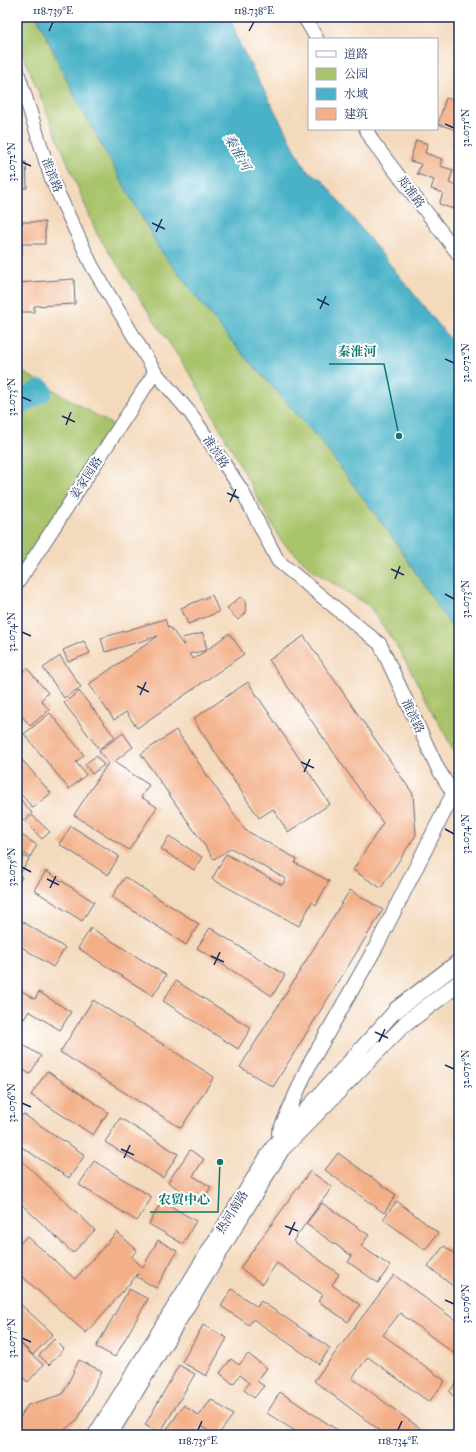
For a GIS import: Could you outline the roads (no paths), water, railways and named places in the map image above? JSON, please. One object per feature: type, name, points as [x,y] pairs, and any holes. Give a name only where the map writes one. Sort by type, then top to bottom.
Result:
[{"type":"main road","points":[[274,1145],[307,1069],[378,945],[456,799]]},
{"type":"main road","points":[[396,1010],[459,962]]},
{"type":"main road","points":[[406,1023],[459,983]]},
{"type":"main road","name":"热河南路","points":[[95,1435],[274,1145],[396,1010]]},
{"type":"main road","name":"热河南路","points":[[110,1435],[282,1150],[406,1023]]},
{"type":"street","points":[[304,17],[315,38]]},
{"type":"street","name":"淮滨路","points":[[17,70],[54,185],[92,266],[155,372],[191,414],[242,489],[278,560],[380,644],[438,769],[456,799]]},
{"type":"street","name":"郑淮路","points":[[367,130],[373,142],[459,255]]},
{"type":"street","name":"姜家园路","points":[[17,584],[155,372]]},
{"type":"water","points":[[37,17],[230,17],[239,43],[306,170],[322,180],[459,350],[459,639],[393,538],[319,439],[226,335],[160,250],[77,101]]},
{"type":"waterway","points":[[17,405],[41,391]]},
{"type":"place","name":"秦淮河","points":[[399,436]]},
{"type":"place","name":"农贸中心","points":[[220,1162]]}]
